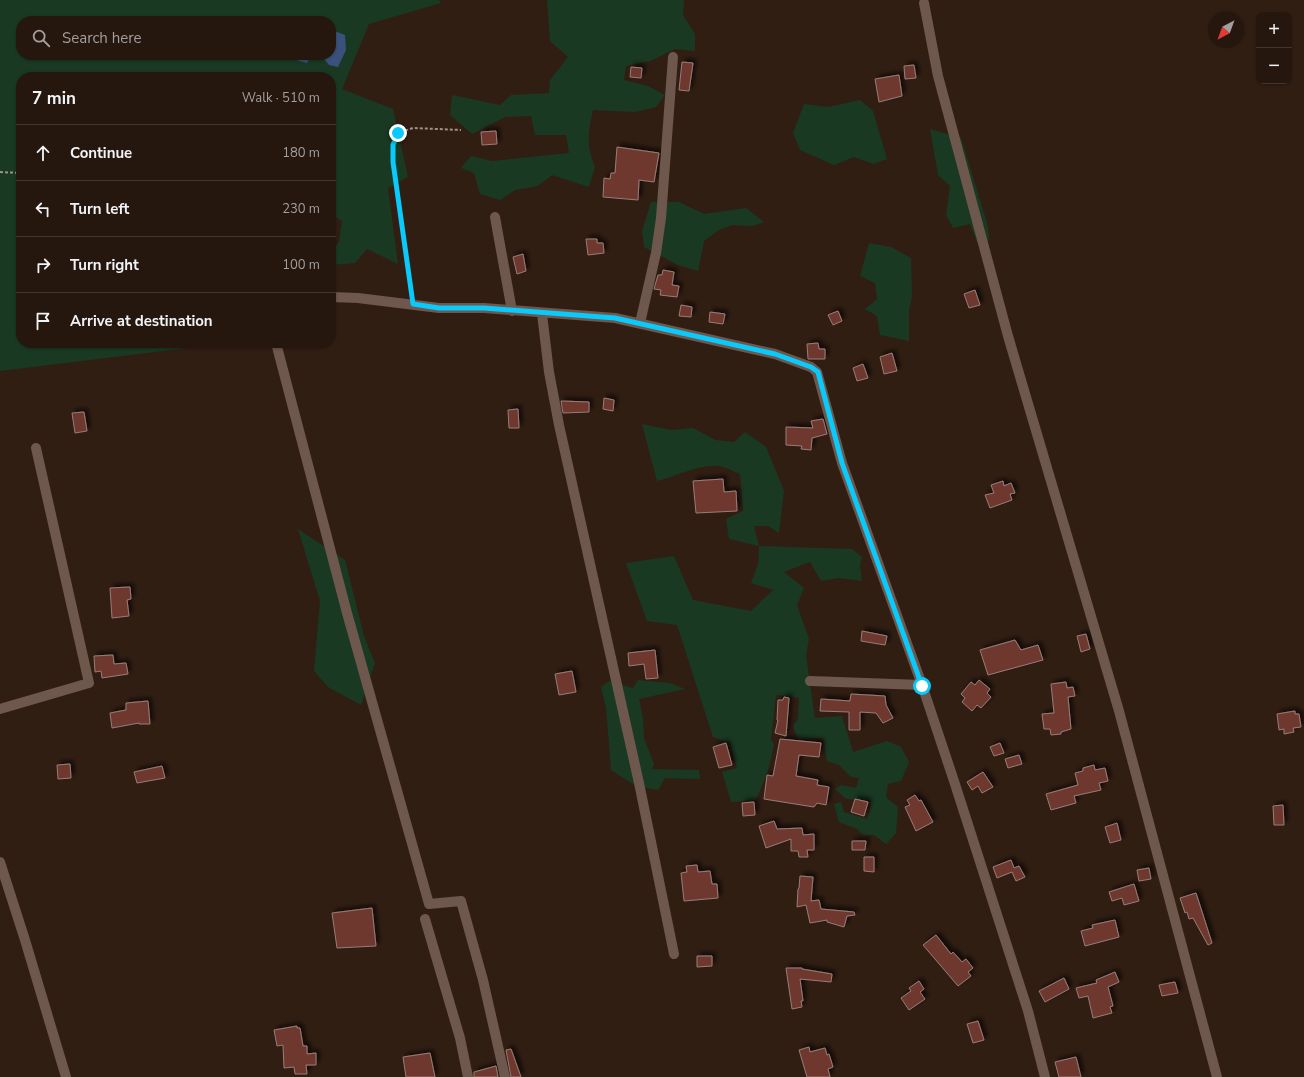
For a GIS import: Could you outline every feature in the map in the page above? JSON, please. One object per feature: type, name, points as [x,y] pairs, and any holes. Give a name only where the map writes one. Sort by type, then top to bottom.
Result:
[{"type":"street","points":[[924,3],[938,76],[1008,336],[1119,711],[1217,1077]]},
{"type":"street","points":[[640,323],[656,253],[661,218],[673,57]]},
{"type":"street","points":[[494,217],[512,311]]},
{"type":"street","points":[[336,297],[358,298],[439,308],[615,318],[775,354],[811,367],[818,372],[842,463],[922,686],[1028,1012],[1045,1077]]},
{"type":"street","points":[[542,314],[549,372],[559,425],[639,783],[674,954]]},
{"type":"street","points":[[277,348],[347,613],[429,904],[461,901],[483,980],[505,1077]]},
{"type":"street","points":[[0,709],[89,683],[36,448]]},
{"type":"street","points":[[810,681],[922,686]]},
{"type":"street","points":[[0,862],[66,1077]]},
{"type":"street","points":[[425,919],[460,1038],[468,1077]]},
{"type":"path","points":[[413,304],[393,162],[393,145],[398,133],[413,128],[461,130]]},
{"type":"path","points":[[0,172],[16,173]]},
{"type":"green space","points":[[0,0],[439,0],[441,3],[369,24],[342,89],[393,109],[408,177],[388,188],[398,264],[367,249],[355,263],[336,265],[336,246],[339,242],[342,221],[336,217],[336,72],[16,72],[16,348],[187,348],[0,371]]},
{"type":"green space","points":[[547,0],[684,0],[683,15],[695,34],[695,51],[675,49],[650,61],[626,66],[624,80],[648,86],[665,95],[656,107],[635,112],[593,110],[589,145],[595,167],[589,187],[552,175],[538,186],[515,190],[500,200],[480,194],[474,173],[461,168],[471,156],[492,161],[569,153],[566,135],[535,135],[531,116],[505,117],[472,134],[450,115],[452,95],[500,105],[511,95],[549,93],[550,80],[568,57],[550,41]]},
{"type":"green space","points":[[860,100],[873,111],[887,159],[873,164],[854,157],[834,165],[800,150],[793,133],[804,104],[828,107]]},
{"type":"green space","points":[[930,129],[961,138],[988,226],[989,241],[977,242],[970,224],[953,228],[946,215],[950,186],[938,175]]},
{"type":"green space","points":[[651,202],[679,202],[704,214],[746,208],[764,222],[752,226],[733,225],[719,230],[704,241],[698,271],[678,265],[644,247],[642,231]]},
{"type":"green space","points":[[869,243],[891,247],[911,258],[912,297],[909,310],[909,341],[880,335],[877,316],[865,309],[877,299],[875,283],[860,276]]},
{"type":"green space","points":[[642,424],[671,430],[693,428],[715,440],[734,442],[745,432],[766,447],[784,491],[779,533],[768,526],[754,526],[759,546],[729,539],[726,519],[743,511],[740,474],[724,467],[711,466],[657,481]]},
{"type":"green space","points":[[298,529],[345,560],[364,636],[375,663],[361,705],[328,687],[314,671],[320,601]]},
{"type":"green space","points":[[759,546],[852,549],[862,557],[860,565],[862,581],[839,578],[821,581],[810,562],[784,572],[804,588],[797,605],[809,639],[806,655],[815,718],[842,716],[853,752],[887,741],[901,747],[909,762],[901,781],[888,784],[886,797],[898,807],[896,833],[886,844],[874,835],[863,835],[857,829],[839,822],[834,804],[841,802],[844,812],[867,819],[871,807],[871,800],[846,799],[835,789],[841,785],[856,788],[859,778],[851,777],[839,765],[827,761],[823,738],[798,739],[793,726],[798,719],[799,698],[776,695],[771,739],[774,745],[768,771],[756,800],[731,802],[722,772],[737,768],[730,743],[713,737],[677,625],[647,621],[626,563],[674,556],[693,600],[751,611],[773,590],[751,583],[758,564]]},
{"type":"green space","points":[[638,680],[670,683],[685,689],[639,699],[643,719],[644,738],[654,764],[652,769],[699,770],[700,779],[665,778],[658,790],[636,786],[611,770],[606,707],[601,687],[609,681],[633,688]]},
{"type":"water","points":[[336,32],[345,35],[346,50],[338,67],[329,65],[325,60],[336,60]]},
{"type":"water","points":[[296,60],[308,60],[307,63]]},
{"type":"building","points":[[682,62],[693,63],[689,91],[679,90]]},
{"type":"building","points":[[914,65],[916,78],[905,79],[904,66]]},
{"type":"building","points":[[631,67],[642,68],[641,78],[630,77]]},
{"type":"building","points":[[899,75],[902,96],[879,102],[875,79]]},
{"type":"building","points":[[496,131],[497,144],[482,145],[481,132]]},
{"type":"building","points":[[617,147],[659,153],[654,182],[639,180],[638,200],[603,197],[604,178],[610,179],[611,173],[615,173]]},
{"type":"building","points":[[586,239],[597,239],[597,243],[603,243],[604,253],[588,255]]},
{"type":"building","points":[[523,254],[526,271],[517,274],[513,257]]},
{"type":"building","points":[[663,270],[674,272],[672,285],[679,286],[677,297],[660,295],[661,290],[654,289],[658,275],[662,275]]},
{"type":"building","points":[[975,290],[980,305],[969,308],[964,294]]},
{"type":"building","points":[[681,305],[692,307],[691,317],[679,316]]},
{"type":"building","points":[[838,311],[842,321],[833,325],[828,315]]},
{"type":"building","points":[[710,312],[725,314],[723,324],[709,322]]},
{"type":"building","points":[[818,343],[819,349],[825,349],[825,359],[808,359],[807,344]]},
{"type":"building","points":[[892,353],[897,371],[884,374],[880,357]]},
{"type":"building","points":[[863,364],[868,378],[857,381],[853,368]]},
{"type":"building","points":[[604,398],[614,400],[613,411],[603,409]]},
{"type":"building","points":[[561,401],[589,402],[589,412],[563,413]]},
{"type":"building","points":[[518,409],[519,428],[509,428],[508,410]]},
{"type":"building","points":[[84,412],[87,431],[75,433],[72,413]]},
{"type":"building","points":[[823,419],[827,434],[812,438],[811,450],[801,449],[802,446],[786,445],[786,427],[813,428],[811,421]]},
{"type":"building","points":[[723,479],[724,492],[736,491],[737,511],[696,513],[693,481]]},
{"type":"building","points":[[1003,481],[1004,486],[1011,483],[1015,493],[1010,494],[1012,500],[990,508],[985,495],[994,493],[991,485]]},
{"type":"building","points":[[130,587],[131,599],[127,600],[129,616],[112,618],[110,588]]},
{"type":"building","points":[[862,631],[887,636],[885,645],[861,641]]},
{"type":"building","points":[[1086,634],[1090,649],[1081,652],[1077,636]]},
{"type":"building","points":[[1015,640],[1021,650],[1038,645],[1043,660],[988,675],[980,650]]},
{"type":"building","points":[[655,650],[658,678],[646,679],[644,664],[629,666],[628,653]]},
{"type":"building","points":[[113,655],[114,664],[126,663],[128,674],[102,678],[101,671],[95,672],[94,656]]},
{"type":"building","points":[[572,671],[576,692],[559,695],[555,674]]},
{"type":"building","points":[[979,680],[990,689],[987,693],[991,697],[981,708],[977,705],[972,711],[962,702],[965,698],[961,694],[971,682],[975,685]]},
{"type":"building","points":[[1066,682],[1067,688],[1073,687],[1075,696],[1068,697],[1071,729],[1061,732],[1061,734],[1051,735],[1050,729],[1044,729],[1042,714],[1054,713],[1051,684]]},
{"type":"building","points":[[851,694],[885,696],[886,705],[893,718],[883,723],[876,713],[860,712],[860,730],[849,730],[849,712],[820,711],[821,699],[850,701]]},
{"type":"building","points":[[784,697],[789,698],[786,736],[775,733],[778,720],[778,700],[783,700]]},
{"type":"building","points":[[148,701],[150,724],[139,723],[112,728],[110,713],[126,710],[126,703]]},
{"type":"building","points":[[1295,711],[1295,714],[1299,714],[1301,727],[1293,728],[1294,732],[1284,734],[1284,729],[1279,730],[1277,714]]},
{"type":"building","points":[[780,739],[821,743],[819,757],[799,755],[796,776],[818,780],[817,785],[829,787],[826,805],[817,803],[814,807],[764,799],[767,775],[773,776]]},
{"type":"building","points":[[726,743],[732,765],[719,768],[713,747]]},
{"type":"building","points":[[1000,743],[1004,753],[994,756],[990,747]]},
{"type":"building","points":[[1019,755],[1022,764],[1008,768],[1005,759]]},
{"type":"building","points":[[70,764],[71,778],[58,779],[57,765]]},
{"type":"building","points":[[1094,765],[1095,770],[1105,768],[1108,781],[1099,783],[1101,790],[1074,796],[1076,803],[1051,810],[1046,794],[1078,785],[1075,773],[1083,771],[1083,768]]},
{"type":"building","points":[[162,766],[165,778],[137,783],[134,772]]},
{"type":"building","points":[[983,772],[993,787],[982,793],[978,786],[972,790],[967,782]]},
{"type":"building","points":[[915,795],[919,801],[921,800],[933,822],[916,831],[905,807],[910,805],[907,800]]},
{"type":"building","points":[[855,799],[868,802],[864,816],[851,812]]},
{"type":"building","points":[[754,802],[755,815],[743,816],[742,803]]},
{"type":"building","points":[[1283,805],[1284,825],[1274,825],[1273,806]]},
{"type":"building","points":[[774,821],[777,829],[802,828],[803,835],[814,834],[814,850],[807,850],[808,857],[799,857],[798,851],[791,851],[791,839],[766,848],[759,826]]},
{"type":"building","points":[[1117,823],[1121,840],[1110,843],[1105,827]]},
{"type":"building","points":[[852,841],[866,841],[865,850],[852,850]]},
{"type":"building","points":[[864,857],[874,857],[874,872],[864,871]]},
{"type":"building","points":[[1011,860],[1014,868],[1019,866],[1025,877],[1016,881],[1012,872],[997,878],[993,867]]},
{"type":"building","points":[[697,865],[698,872],[710,871],[712,884],[717,884],[718,898],[684,901],[681,873],[687,872],[686,866]]},
{"type":"building","points":[[1149,868],[1151,879],[1139,881],[1137,870]]},
{"type":"building","points":[[800,876],[813,877],[811,901],[819,900],[821,909],[854,912],[855,915],[847,916],[844,927],[827,922],[827,920],[810,923],[806,905],[797,907]]},
{"type":"building","points":[[1134,884],[1139,901],[1124,905],[1122,898],[1112,901],[1109,892]]},
{"type":"building","points":[[1196,893],[1212,943],[1208,945],[1193,918],[1189,919],[1187,912],[1185,913],[1180,898]]},
{"type":"building","points":[[372,908],[376,946],[337,948],[332,913]]},
{"type":"building","points":[[1115,920],[1119,937],[1085,946],[1081,931],[1093,928],[1092,925]]},
{"type":"building","points":[[936,935],[951,954],[953,952],[962,962],[966,959],[973,968],[968,972],[971,976],[958,986],[923,945]]},
{"type":"building","points":[[697,956],[712,956],[712,966],[697,967]]},
{"type":"building","points":[[786,968],[802,968],[832,974],[831,982],[800,979],[803,1001],[801,1001],[802,1007],[792,1009]]},
{"type":"building","points":[[1115,972],[1119,982],[1108,987],[1113,1006],[1110,1007],[1112,1013],[1093,1018],[1088,996],[1079,998],[1076,988],[1097,983],[1096,980]]},
{"type":"building","points":[[1064,978],[1069,989],[1045,1002],[1039,991]]},
{"type":"building","points":[[919,981],[924,989],[920,992],[925,999],[909,1010],[901,998],[911,991],[909,988]]},
{"type":"building","points":[[1175,982],[1178,993],[1162,996],[1159,985]]},
{"type":"building","points":[[978,1021],[984,1040],[973,1043],[967,1024]]},
{"type":"building","points":[[297,1026],[297,1028],[300,1028],[303,1046],[307,1046],[307,1054],[316,1053],[316,1065],[306,1065],[307,1074],[295,1074],[294,1067],[284,1068],[283,1045],[277,1046],[274,1030]]},
{"type":"building","points":[[809,1047],[810,1052],[825,1048],[827,1055],[829,1054],[833,1067],[828,1069],[830,1077],[807,1077],[799,1050]]},
{"type":"building","points":[[511,1049],[521,1077],[511,1077],[506,1050]]},
{"type":"building","points":[[430,1053],[435,1077],[406,1077],[403,1057]]},
{"type":"building","points":[[1076,1057],[1081,1077],[1059,1077],[1055,1062]]},
{"type":"building","points":[[496,1066],[498,1077],[474,1077],[474,1072]]},
{"type":"route","points":[[398,133],[393,145],[393,162],[413,304],[439,308],[484,308],[542,314],[615,318],[687,332],[775,354],[811,367],[818,372],[842,463],[922,686]]}]
